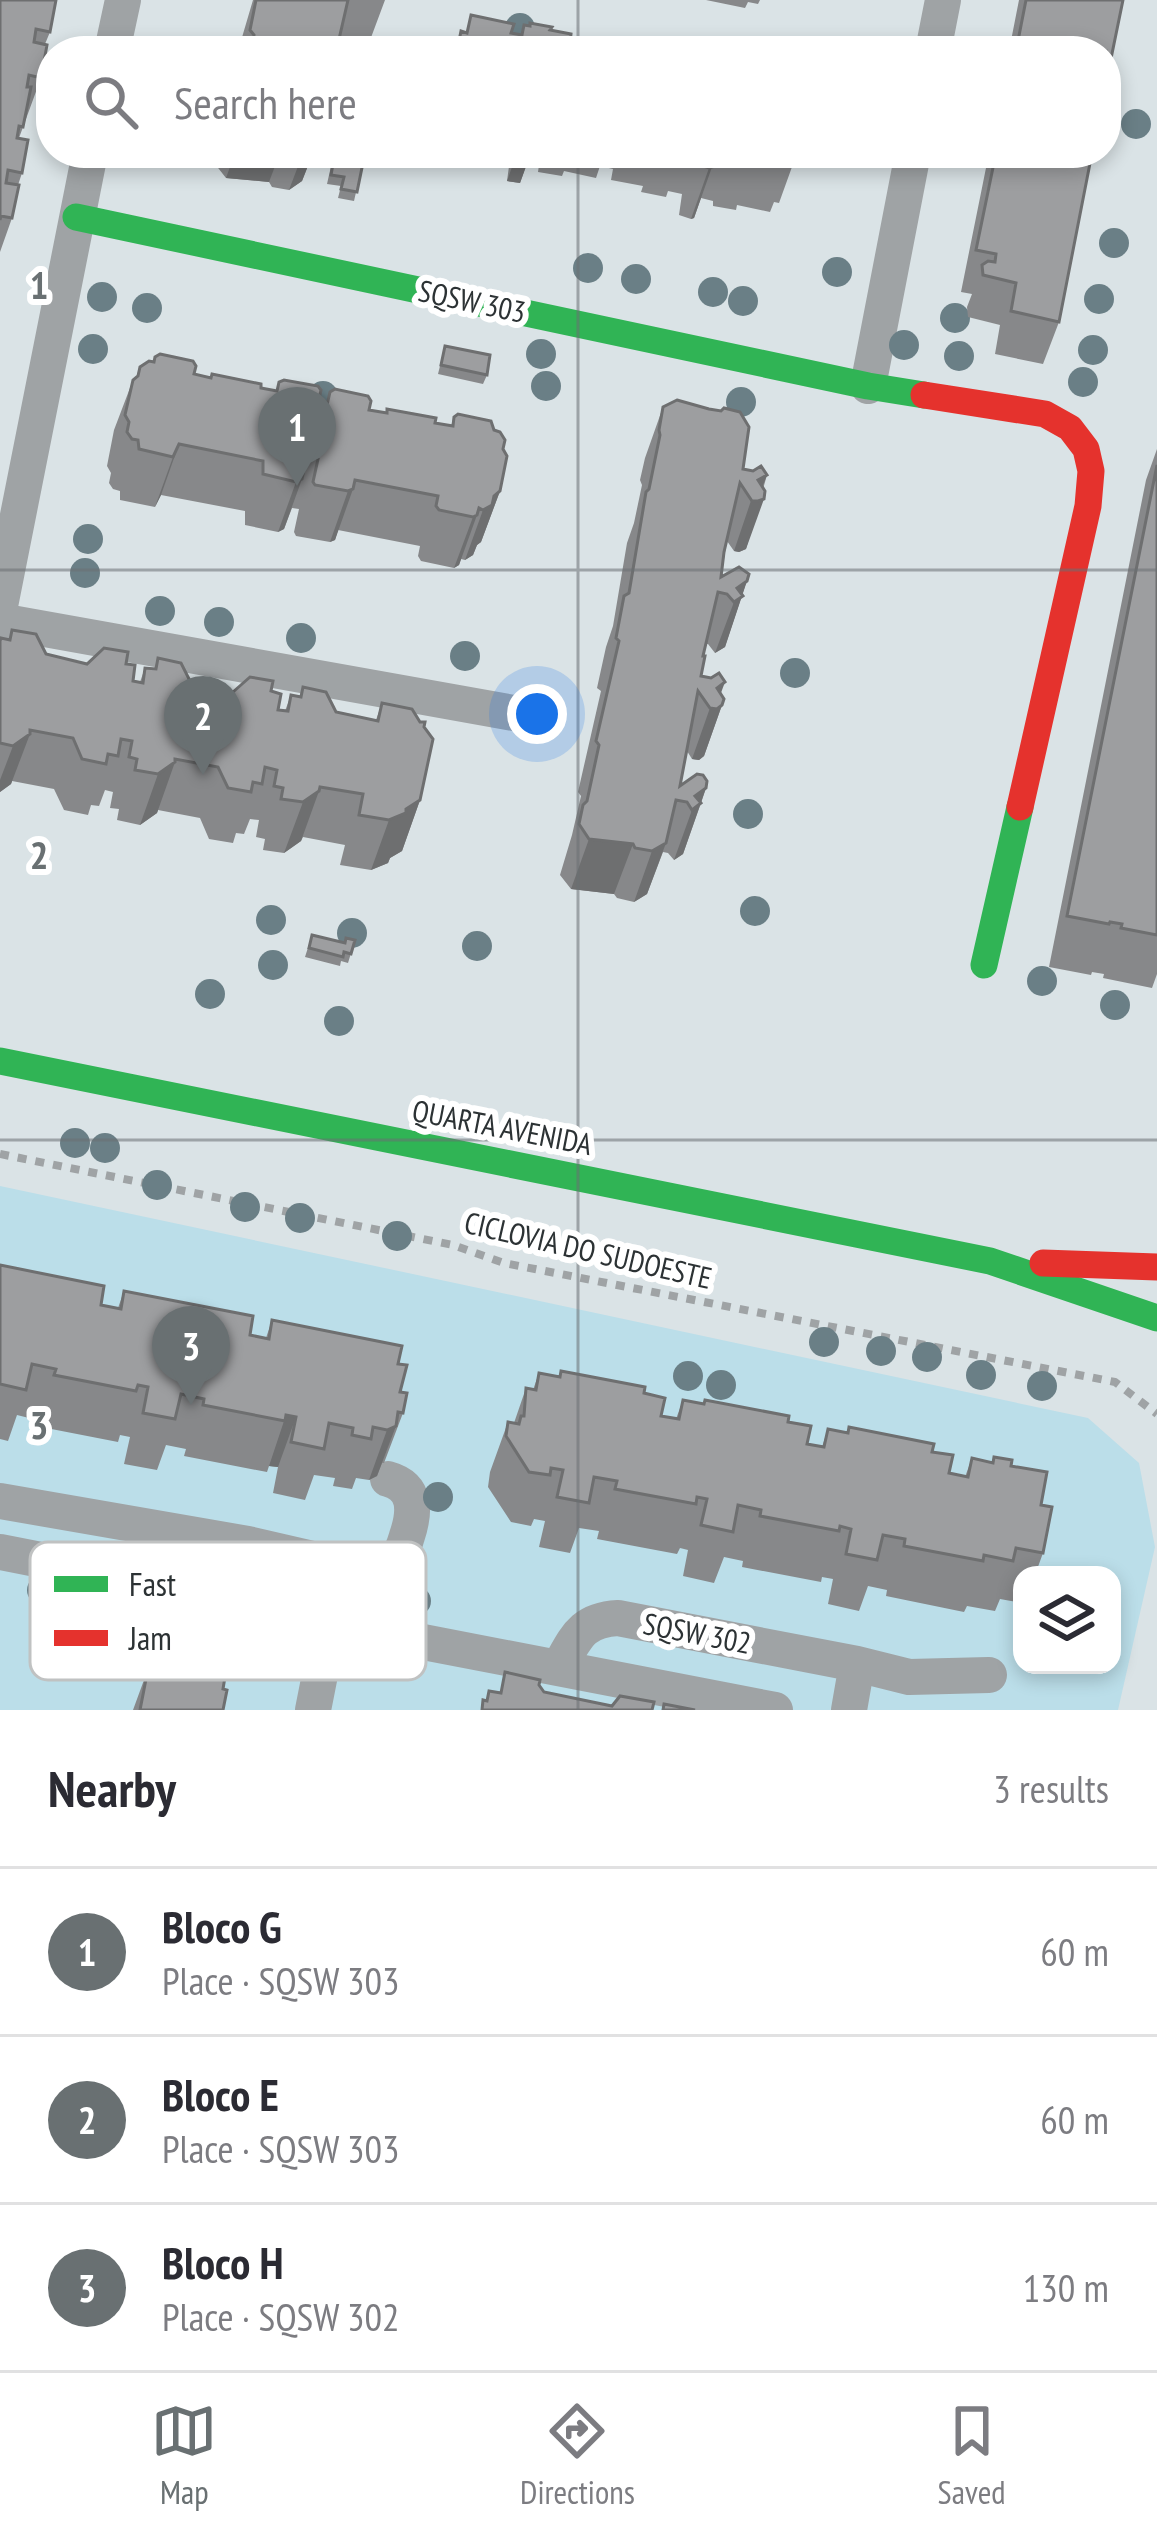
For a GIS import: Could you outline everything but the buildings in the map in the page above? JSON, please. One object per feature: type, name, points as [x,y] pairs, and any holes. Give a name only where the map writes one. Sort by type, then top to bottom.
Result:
[{"type":"street","points":[[115,36],[122,0]]},
{"type":"street","points":[[936,36],[943,0]]},
{"type":"street","points":[[0,606],[86,168]]},
{"type":"street","points":[[868,386],[910,168]]},
{"type":"street","name":"SQSW 303","points":[[76,217],[868,386],[1045,414],[1070,428],[1086,449],[1091,471],[1088,506],[984,965]]},
{"type":"street","points":[[0,621],[519,714]]},
{"type":"street","name":"QUARTA AVENIDA","points":[[0,1061],[990,1261],[1157,1318]]},
{"type":"street","name":"QUARTA AVENIDA","points":[[990,1261],[1157,1267]]},
{"type":"street","points":[[388,1479],[398,1481],[413,1502],[405,1542]]},
{"type":"street","points":[[0,1501],[235,1542]]},
{"type":"street","points":[[184,1534],[184,1542]]},
{"type":"street","name":"SQSW 302","points":[[0,1552],[30,1558]]},
{"type":"street","name":"SQSW 302","points":[[559,1667],[585,1627],[618,1618],[909,1677],[989,1675]]},
{"type":"street","name":"SQSW 302","points":[[426,1642],[776,1710]]},
{"type":"street","points":[[848,1710],[857,1664]]},
{"type":"street","points":[[313,1710],[319,1680]]},
{"type":"path","name":"CICLOVIA DO SUDOESTE","points":[[0,1154],[453,1245],[527,1268],[1115,1382],[1157,1414]]},
{"type":"shaded area","points":[[0,1186],[1088,1418],[1139,1463],[1155,1547],[1118,1710],[0,1710]]},
{"type":"traffic: fast","points":[[76,217],[924,395]]},
{"type":"traffic: fast","points":[[984,965],[1020,807]]},
{"type":"traffic: fast","points":[[0,1061],[990,1261],[1157,1318]]},
{"type":"traffic: jam","points":[[924,395],[1045,414],[1070,428],[1086,449],[1091,471],[1088,506],[1020,807]]},
{"type":"traffic: jam","points":[[1043,1263],[1157,1267]]},
{"type":"place","name":"Bloco G","points":[[297,486]]},
{"type":"place","name":"Bloco E","points":[[203,775]]},
{"type":"place","name":"Bloco H","points":[[191,1405]]}]
